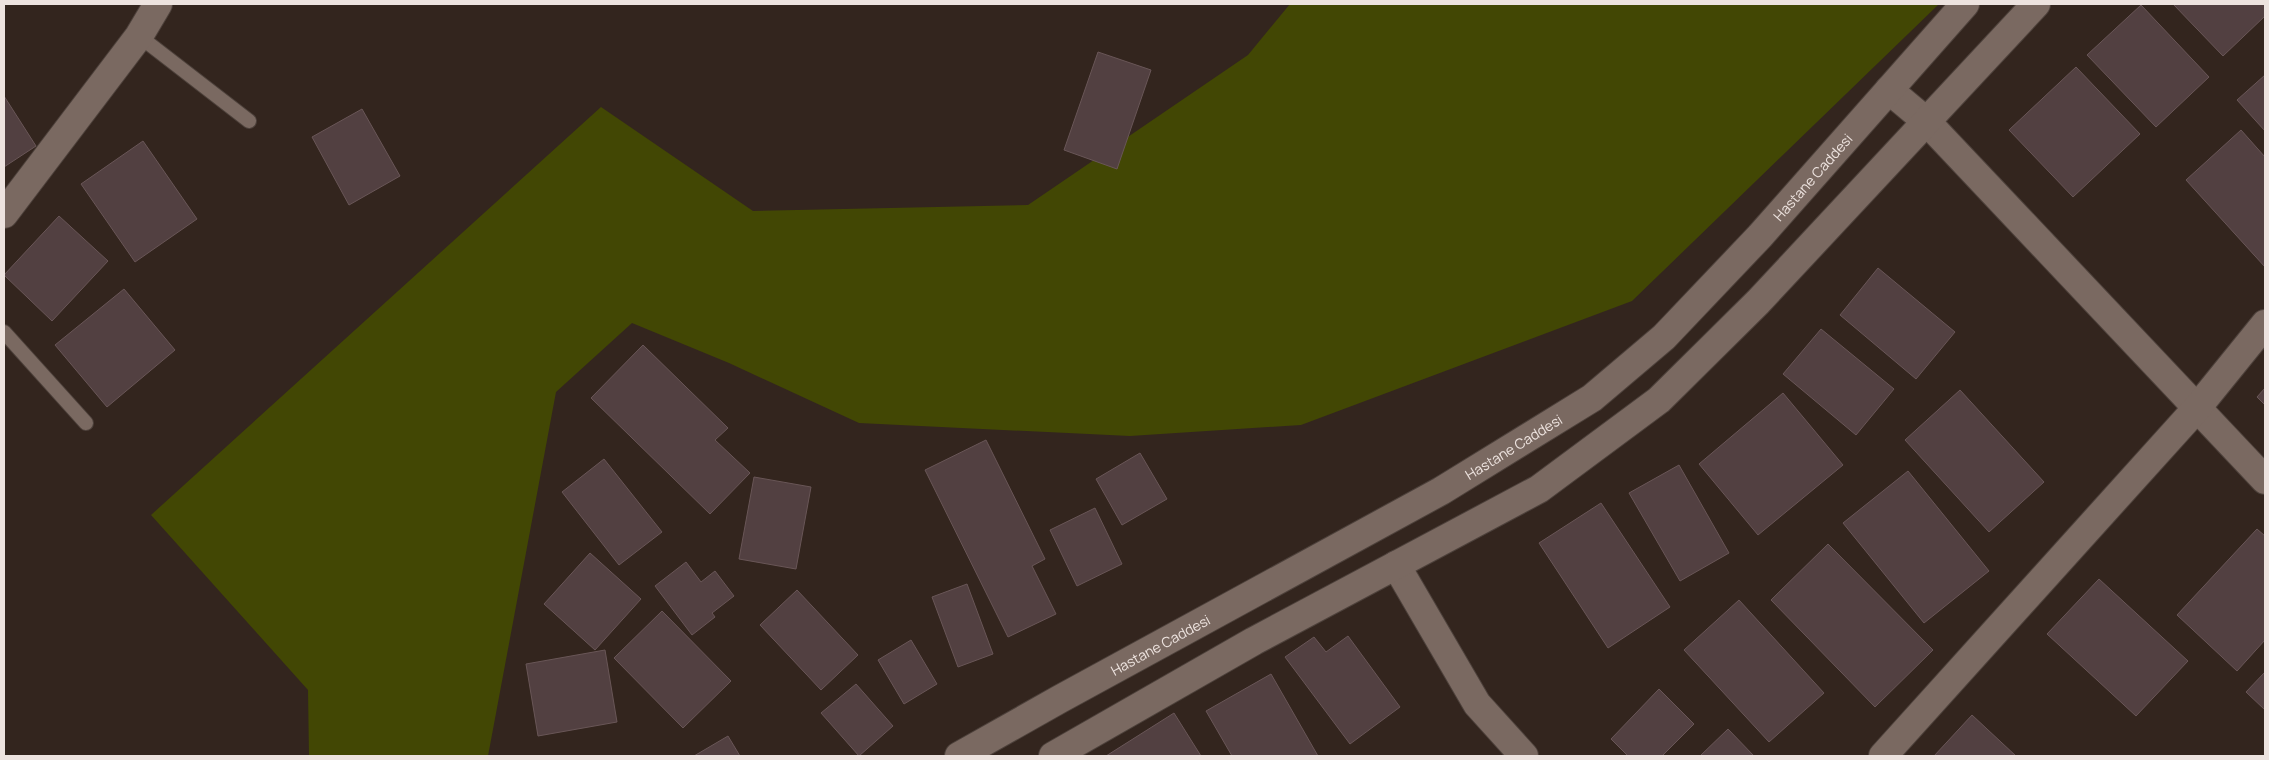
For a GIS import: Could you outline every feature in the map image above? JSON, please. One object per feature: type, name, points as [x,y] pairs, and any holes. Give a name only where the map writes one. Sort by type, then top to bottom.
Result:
[{"type":"main road","points":[[4,214],[139,36],[158,4]]},
{"type":"main road","name":"Hastane Caddesi","points":[[959,756],[1060,698],[1441,491],[1592,398],[1664,337],[1760,236],[1965,4]]},
{"type":"main road","points":[[1053,756],[1254,641],[1539,489],[1659,400],[1758,302],[2036,4]]},
{"type":"main road","points":[[1889,90],[1926,121],[2265,480]]},
{"type":"main road","points":[[1883,756],[2197,408],[2265,324]]},
{"type":"main road","points":[[1396,565],[1477,704],[1512,752]]},
{"type":"lane","points":[[139,36],[249,121]]},
{"type":"lane","points":[[4,332],[86,422]]},
{"type":"green space","points":[[1290,4],[1939,4],[1632,301],[1301,425],[1130,436],[859,423],[729,363],[632,323],[556,392],[488,756],[309,756],[308,690],[151,515],[601,107],[753,211],[1028,205],[1248,55]]},
{"type":"building","points":[[2173,4],[2263,4],[2265,6],[2265,16],[2223,56]]},
{"type":"building","points":[[2141,5],[2209,77],[2156,127],[2087,55]]},
{"type":"building","points":[[1098,52],[1151,70],[1117,169],[1064,150]]},
{"type":"building","points":[[2076,67],[2140,134],[2073,197],[2009,130]]},
{"type":"building","points":[[2265,75],[2265,131],[2237,100]]},
{"type":"building","points":[[4,96],[36,146],[4,167]]},
{"type":"building","points":[[362,109],[400,176],[349,205],[312,137]]},
{"type":"building","points":[[2241,130],[2265,157],[2265,267],[2186,180]]},
{"type":"building","points":[[143,141],[197,219],[135,262],[81,184]]},
{"type":"building","points":[[59,216],[108,261],[52,321],[4,275]]},
{"type":"building","points":[[1878,268],[1955,332],[1916,379],[1840,315]]},
{"type":"building","points":[[124,289],[175,350],[107,407],[55,345]]},
{"type":"building","points":[[1821,329],[1894,389],[1856,435],[1783,374]]},
{"type":"building","points":[[643,345],[728,428],[715,440],[750,473],[710,514],[591,398]]},
{"type":"building","points":[[2265,388],[2265,405],[2257,397]]},
{"type":"building","points":[[1960,390],[2044,482],[1989,532],[1905,440]]},
{"type":"building","points":[[1783,393],[1843,465],[1758,535],[1699,464]]},
{"type":"building","points":[[986,440],[1045,559],[1032,566],[1056,614],[1008,637],[925,470]]},
{"type":"building","points":[[1140,453],[1167,499],[1122,525],[1096,479]]},
{"type":"building","points":[[604,459],[662,532],[619,565],[562,492]]},
{"type":"building","points":[[1679,465],[1729,553],[1680,581],[1629,493]]},
{"type":"building","points":[[1908,471],[1989,571],[1924,623],[1843,523]]},
{"type":"building","points":[[754,477],[811,487],[796,569],[739,559]]},
{"type":"building","points":[[1601,503],[1670,607],[1608,648],[1539,543]]},
{"type":"building","points":[[1095,508],[1122,564],[1077,586],[1050,530]]},
{"type":"building","points":[[2257,529],[2265,536],[2265,640],[2237,671],[2177,615]]},
{"type":"building","points":[[1828,544],[1933,650],[1875,707],[1771,600]]},
{"type":"building","points":[[590,553],[641,599],[595,650],[544,604]]},
{"type":"building","points":[[686,562],[701,582],[715,571],[734,596],[712,613],[715,617],[692,635],[655,586]]},
{"type":"building","points":[[2099,579],[2188,661],[2136,716],[2047,634]]},
{"type":"building","points":[[967,584],[993,654],[958,667],[932,597]]},
{"type":"building","points":[[797,590],[858,655],[821,690],[760,625]]},
{"type":"building","points":[[1739,600],[1824,693],[1769,742],[1684,650]]},
{"type":"building","points":[[662,611],[731,681],[683,728],[614,658]]},
{"type":"building","points":[[1348,636],[1400,707],[1350,744],[1285,657],[1314,637],[1326,652]]},
{"type":"building","points":[[911,640],[937,684],[904,704],[878,660]]},
{"type":"building","points":[[605,650],[617,722],[538,736],[526,664]]},
{"type":"building","points":[[2265,672],[2265,710],[2246,692]]},
{"type":"building","points":[[1271,674],[1318,756],[1232,756],[1206,711]]},
{"type":"building","points":[[856,684],[893,726],[859,756],[821,713]]},
{"type":"building","points":[[1659,689],[1694,724],[1662,756],[1628,756],[1611,739]]},
{"type":"building","points":[[1174,713],[1201,756],[1106,756]]},
{"type":"building","points":[[1972,715],[2016,756],[1934,756]]},
{"type":"building","points":[[1728,729],[1754,756],[1700,756]]},
{"type":"building","points":[[728,736],[740,756],[694,756]]}]
